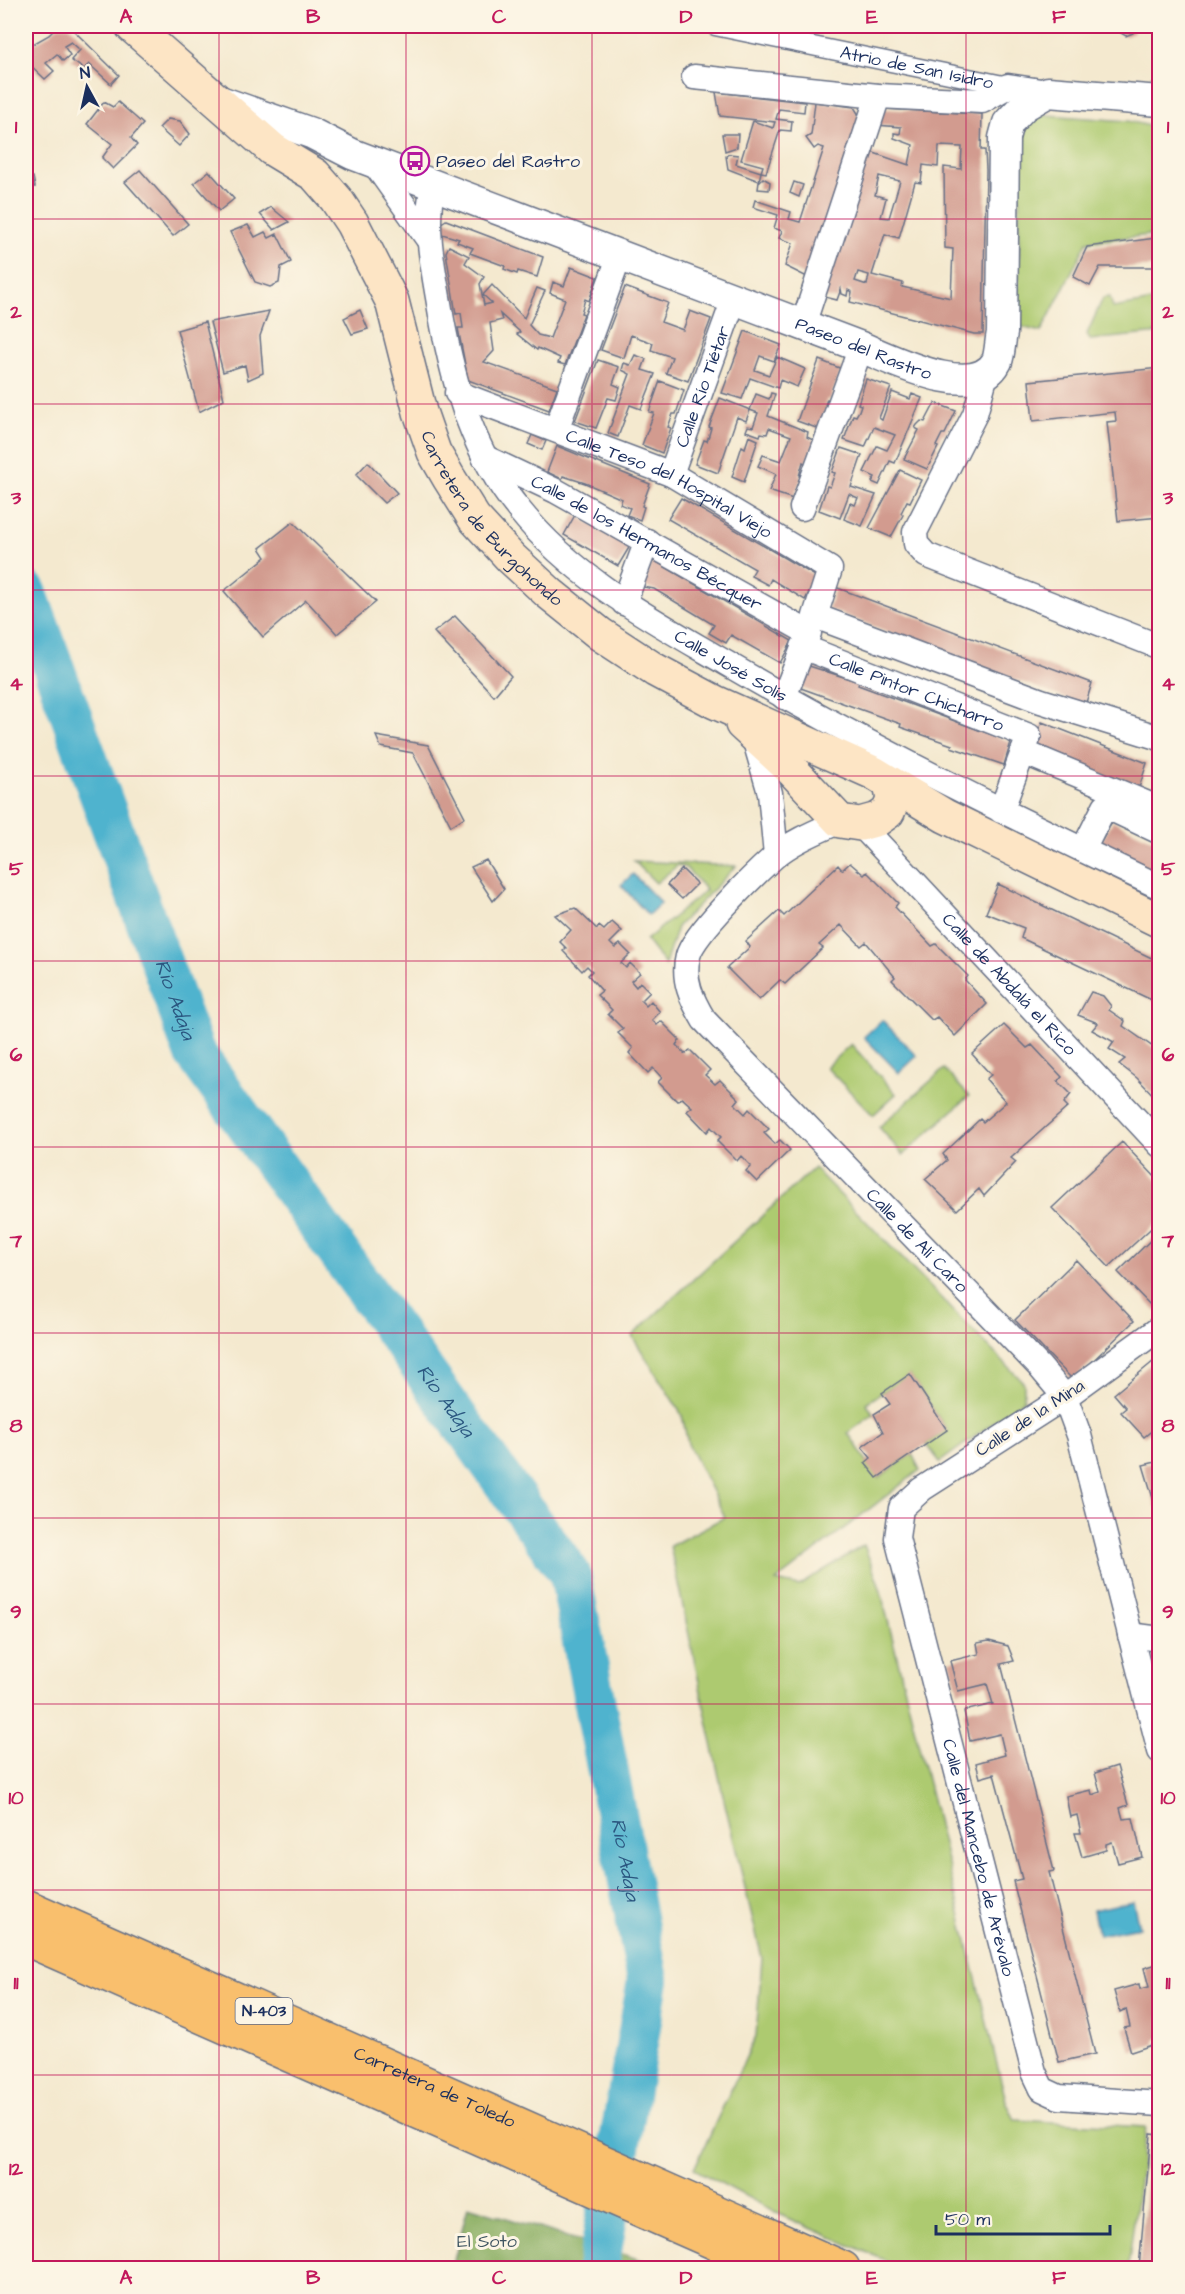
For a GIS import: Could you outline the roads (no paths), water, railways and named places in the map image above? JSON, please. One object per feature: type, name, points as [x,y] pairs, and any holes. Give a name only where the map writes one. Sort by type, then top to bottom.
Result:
[{"type":"highway","name":"Carretera de Toledo","points":[[26,1906],[496,2130],[735,2237],[843,2268]]},
{"type":"highway","name":"Carretera de Toledo","points":[[26,1939],[496,2130]]},
{"type":"highway","name":"Carretera de Toledo","points":[[735,2237],[772,2268]]},
{"type":"main road","name":"Carretera de Burgohondo","points":[[132,26],[272,149],[309,196],[368,256]]},
{"type":"main road","name":"Carretera de Burgohondo","points":[[272,149],[335,156],[336,199],[352,223],[392,301],[420,412],[435,452],[474,518],[511,558],[600,634],[655,670],[715,702],[832,754],[869,810]]},
{"type":"main road","name":"Carretera de Burgohondo","points":[[715,702],[753,734],[810,790],[869,810]]},
{"type":"main road","points":[[810,790],[815,768],[820,760],[832,754]]},
{"type":"main road","points":[[869,810],[945,816],[1160,921]]},
{"type":"street","name":"Atrio de San Isidro","points":[[715,26],[1008,86],[1048,92]]},
{"type":"street","points":[[694,77],[878,96],[982,101],[1008,86]]},
{"type":"street","points":[[1160,100],[1048,92],[1024,106],[1008,123],[1004,138],[1002,333],[997,360],[986,374],[975,414],[915,532],[916,544],[926,555],[1160,647]]},
{"type":"street","points":[[803,326],[878,96]]},
{"type":"street","name":"Paseo del Rastro","points":[[214,99],[335,156],[434,185],[942,378],[967,379],[986,374]]},
{"type":"street","points":[[272,149],[290,136],[335,156],[428,240]]},
{"type":"street","points":[[428,240],[428,209],[434,185]]},
{"type":"street","name":"Calle José Solís","points":[[428,240],[457,393],[484,457],[520,512],[576,567],[624,603],[784,697],[1001,811],[1160,887]]},
{"type":"street","points":[[556,430],[620,255]]},
{"type":"street","name":"Calle Río Tiétar","points":[[671,474],[734,298]]},
{"type":"street","points":[[802,508],[861,347]]},
{"type":"street","name":"Calle Teso del Hospital Viejo","points":[[457,393],[671,474],[830,569],[784,697]]},
{"type":"street","name":"Calle de los Hermanos Bécquer","points":[[484,457],[556,491],[809,632],[1160,738]]},
{"type":"street","points":[[624,603],[647,541]]},
{"type":"street","name":"Calle Pintor Chicharro","points":[[809,632],[1026,744],[1160,809]]},
{"type":"street","points":[[753,734],[770,793],[776,855]]},
{"type":"street","points":[[1001,811],[1026,744]]},
{"type":"street","points":[[1083,850],[1105,806],[1160,832]]},
{"type":"street","name":"Calle de Alí Caro","points":[[869,810],[776,855],[697,939],[688,954],[686,976],[691,998],[704,1020],[1031,1357],[1065,1396],[1079,1435],[1160,1751]]},
{"type":"street","name":"Calle de Abdalá el Rico","points":[[869,810],[1160,1145]]},
{"type":"street","name":"Calle de la Mina","points":[[900,1508],[922,1489],[1065,1396],[1160,1328]]},
{"type":"street","name":"Calle del Mancebo de Arévalo","points":[[900,1508],[897,1538],[1034,2072],[1042,2089],[1059,2097],[1160,2104]]},
{"type":"street","points":[[1130,1635],[1160,1639]]},
{"type":"water","points":[[633,874],[661,903],[648,915],[621,885]]},
{"type":"water","points":[[882,1020],[917,1056],[899,1073],[864,1037]]},
{"type":"water","points":[[1133,1901],[1139,1927],[1098,1935],[1093,1910]]},
{"type":"waterway","name":"Río Adaja","points":[[26,592],[194,1052],[570,1574],[648,1980],[598,2268]]},
{"type":"place","name":"Paseo del Rastro","points":[[415,161]]},
{"type":"park label","name":"El Soto","points":[[487,2241]]}]
